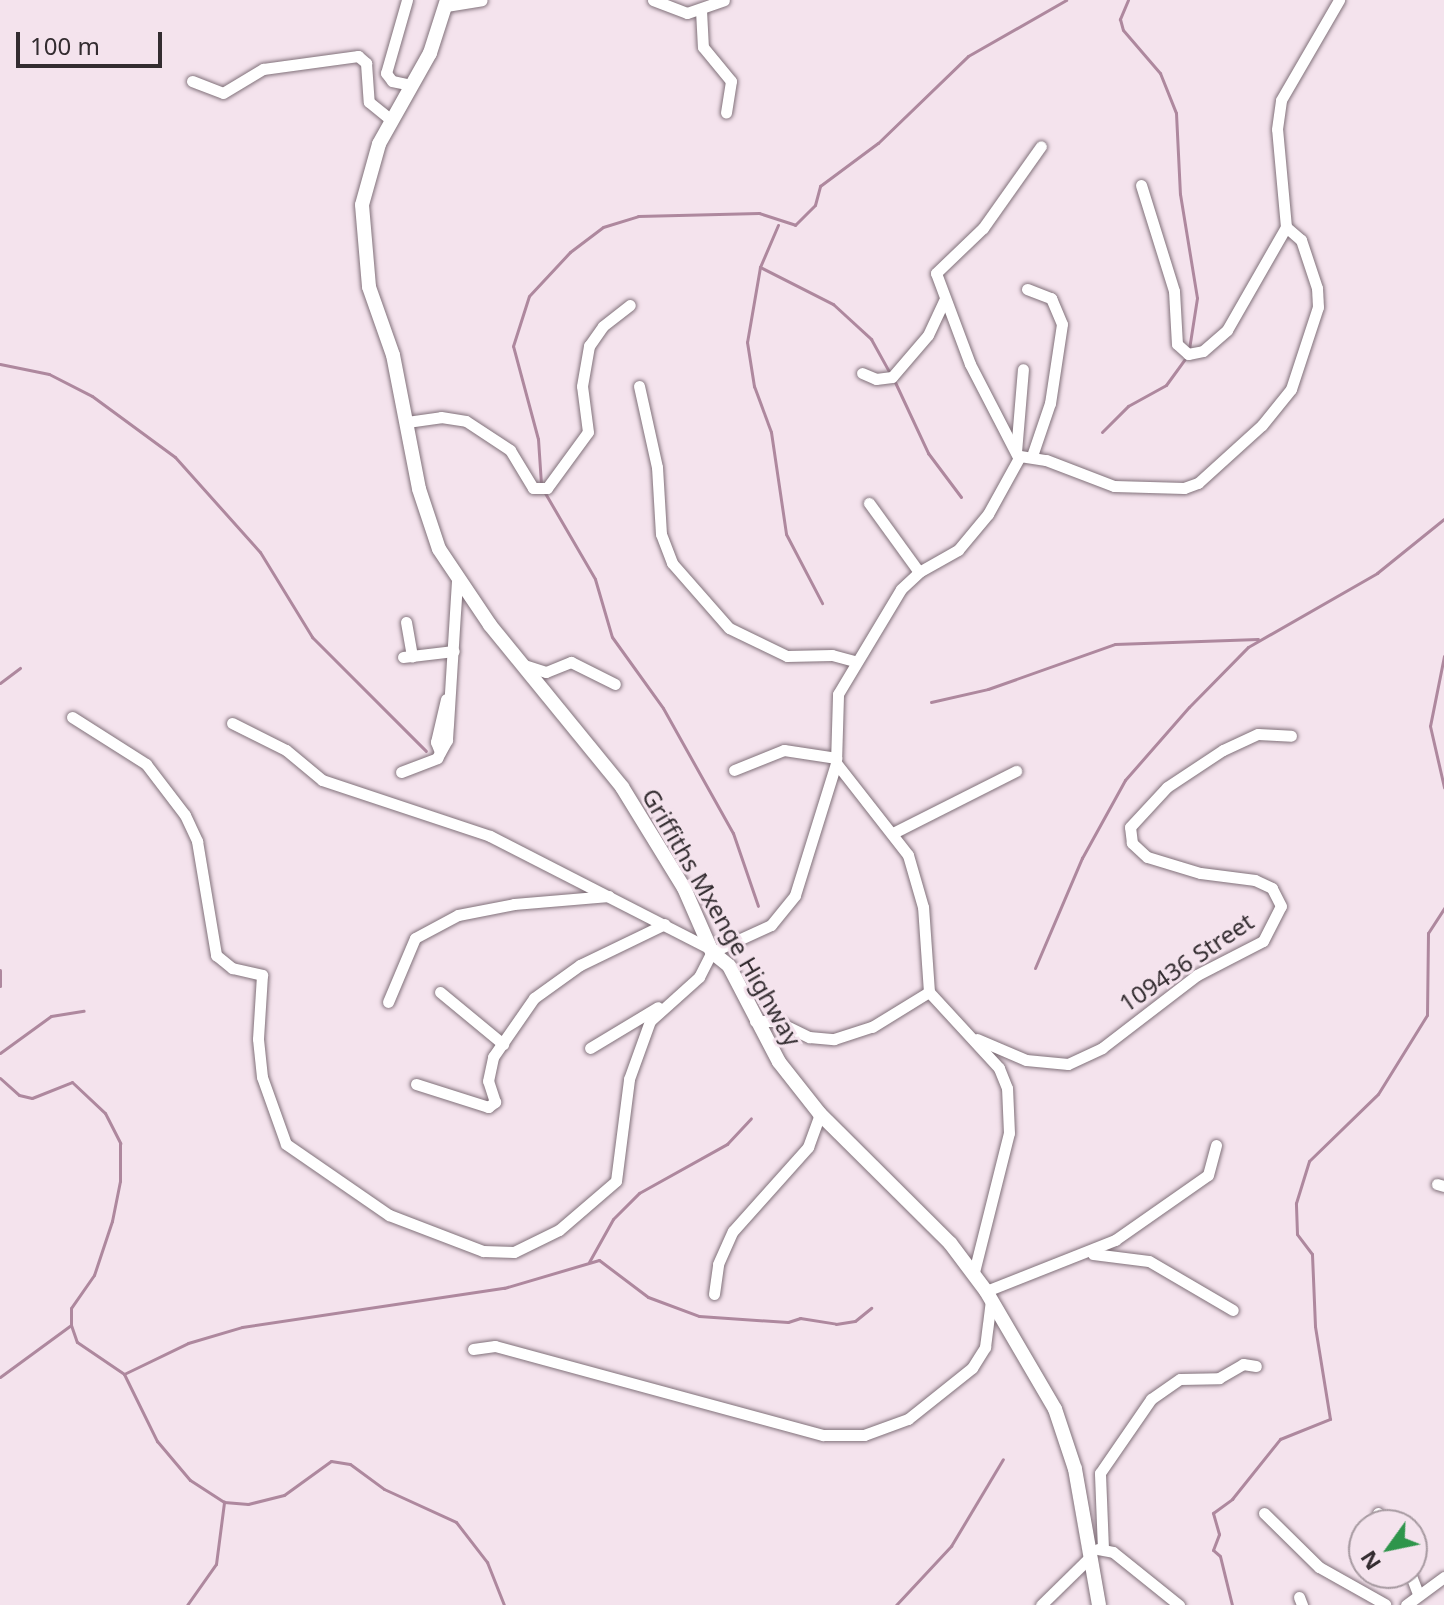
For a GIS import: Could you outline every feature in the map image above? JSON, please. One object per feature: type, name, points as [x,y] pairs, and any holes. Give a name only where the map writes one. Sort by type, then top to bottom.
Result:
[{"type":"street","points":[[407,0],[386,73],[392,81],[411,85]]},
{"type":"street","points":[[446,3],[482,0]]},
{"type":"street","points":[[653,0],[677,12],[701,10],[724,0]]},
{"type":"street","points":[[1141,185],[1174,291],[1177,344],[1188,354],[1203,351],[1227,330],[1286,227],[1284,179],[1277,153],[1281,100],[1339,0]]},
{"type":"street","name":"Griffiths Mxenge Highway","points":[[446,3],[430,53],[389,123],[365,192],[362,251],[407,422],[429,523],[457,579],[622,787],[684,888],[712,952],[729,966],[755,1021],[820,1114],[974,1272],[989,1295],[1055,1409],[1075,1469],[1087,1554],[1099,1605]]},
{"type":"street","points":[[701,10],[703,47],[731,80],[726,113]]},
{"type":"street","points":[[192,81],[223,93],[263,69],[358,56],[366,63],[369,102],[389,123]]},
{"type":"street","points":[[1017,455],[982,390],[937,280],[939,267],[983,228],[1041,146]]},
{"type":"street","points":[[1017,455],[1032,456],[1128,488],[1170,490],[1198,483],[1262,425],[1301,371],[1318,307],[1317,288],[1301,240],[1286,227]]},
{"type":"street","points":[[1027,289],[1051,298],[1062,324],[1050,403],[1032,456]]},
{"type":"street","points":[[862,373],[876,379],[892,377],[928,335],[944,300]]},
{"type":"street","points":[[407,422],[441,417],[466,421],[510,450],[533,488],[547,488],[588,432],[582,386],[589,346],[603,326],[630,305]]},
{"type":"street","points":[[590,1048],[661,1006],[699,977],[712,952],[771,925],[795,895],[836,760],[838,694],[854,661],[901,589],[919,572],[958,550],[972,533],[1017,455],[1023,369]]},
{"type":"street","points":[[639,386],[657,467],[661,534],[672,563],[729,628],[787,656],[832,655],[854,661]]},
{"type":"street","points":[[869,503],[919,572]]},
{"type":"street","points":[[401,772],[434,754],[447,740],[457,579]]},
{"type":"street","points":[[406,622],[407,656],[454,653]]},
{"type":"street","points":[[521,663],[546,672],[571,662],[615,684]]},
{"type":"street","points":[[72,717],[146,764],[185,815],[197,841],[216,955],[232,968],[262,975],[260,1052],[280,1136],[294,1152],[389,1215],[483,1251],[514,1252],[559,1230],[619,1175],[621,1117],[629,1079],[661,1006]]},
{"type":"street","points":[[232,723],[286,750],[322,780],[410,812],[453,821],[546,861],[609,896],[704,942],[712,952]]},
{"type":"street","name":"109436 Street","points":[[973,1037],[1026,1060],[1068,1064],[1102,1048],[1197,975],[1263,941],[1281,906],[1272,888],[1255,880],[1200,873],[1147,857],[1132,843],[1130,827],[1167,787],[1233,744],[1258,734],[1291,736]]},
{"type":"street","points":[[734,770],[784,750],[836,760],[908,855],[923,907],[929,992],[973,1037],[1004,1075],[1009,1104],[1009,1133],[974,1272]]},
{"type":"street","points":[[893,833],[1016,771]]},
{"type":"street","points":[[388,1002],[415,938],[458,915],[609,896]]},
{"type":"street","points":[[416,1084],[488,1107],[495,1102],[489,1070],[534,998],[551,985],[665,924]]},
{"type":"street","points":[[440,992],[503,1044]]},
{"type":"street","points":[[755,1021],[776,1021],[809,1037],[834,1039],[872,1027],[929,992]]},
{"type":"street","points":[[714,1294],[718,1264],[733,1231],[808,1147],[820,1114]]},
{"type":"street","points":[[1088,1254],[1208,1175],[1216,1145]]},
{"type":"street","points":[[473,1349],[495,1346],[586,1368],[823,1435],[864,1435],[908,1419],[972,1368],[985,1347],[989,1295],[1054,1260],[1088,1254],[1142,1258],[1233,1310]]},
{"type":"street","points":[[1103,1549],[1100,1473],[1151,1399],[1180,1379],[1219,1378],[1243,1364],[1256,1366]]},
{"type":"street","points":[[1264,1513],[1319,1567],[1384,1605],[1411,1600],[1444,1577]]},
{"type":"street","points":[[1041,1605],[1087,1554],[1103,1549]]},
{"type":"street","points":[[1103,1549],[1179,1605]]},
{"type":"waterway","points":[[541,484],[538,439],[513,346],[529,296],[570,252],[603,227],[638,216],[759,213],[795,225],[815,205],[820,186],[878,143],[968,56],[1066,0]]},
{"type":"waterway","points":[[1128,0],[1120,19],[1123,30],[1160,73],[1176,113],[1180,194],[1197,298],[1189,349]]},
{"type":"waterway","points":[[778,225],[760,267],[747,342],[754,386],[771,432],[786,534],[822,603]]},
{"type":"waterway","points":[[760,267],[833,304],[871,339],[890,373]]},
{"type":"waterway","points":[[1102,432],[1128,406],[1166,385],[1187,356]]},
{"type":"waterway","points":[[0,364],[49,374],[92,396],[175,457],[260,552],[312,637],[426,751]]},
{"type":"waterway","points":[[894,380],[928,453],[961,497]]},
{"type":"waterway","points":[[545,493],[595,579],[612,637],[663,708],[733,833],[758,906]]},
{"type":"waterway","points":[[1035,968],[1082,858],[1125,780],[1189,707],[1248,647],[1377,573],[1444,519]]},
{"type":"waterway","points":[[931,702],[988,689],[1115,644],[1258,639]]},
{"type":"waterway","points":[[1444,656],[1430,726],[1444,787]]},
{"type":"waterway","points":[[0,683],[20,668]]},
{"type":"waterway","points":[[1232,1605],[1220,1556],[1213,1550],[1219,1534],[1213,1513],[1232,1499],[1280,1439],[1330,1419],[1315,1326],[1312,1254],[1297,1234],[1296,1203],[1309,1161],[1378,1094],[1427,1015],[1428,933],[1444,908]]},
{"type":"waterway","points":[[0,970],[0,986]]},
{"type":"waterway","points":[[0,1053],[51,1016],[84,1011]]},
{"type":"waterway","points":[[0,1078],[19,1095],[32,1098],[72,1082],[105,1113],[120,1143],[120,1181],[112,1221],[94,1275],[71,1308],[71,1325],[77,1342],[124,1374],[157,1441],[190,1480],[224,1502],[248,1504],[284,1495],[331,1461],[350,1464],[384,1489],[456,1522],[487,1562],[504,1605]]},
{"type":"waterway","points":[[589,1262],[613,1219],[639,1193],[727,1144],[751,1118]]},
{"type":"waterway","points":[[124,1374],[188,1343],[242,1327],[504,1288],[599,1260],[648,1297],[699,1316],[788,1322],[800,1318],[836,1324],[855,1321],[871,1308]]},
{"type":"waterway","points":[[0,1377],[71,1325]]},
{"type":"waterway","points":[[896,1605],[951,1546],[1003,1459]]},
{"type":"waterway","points":[[187,1605],[216,1564],[224,1502]]}]
